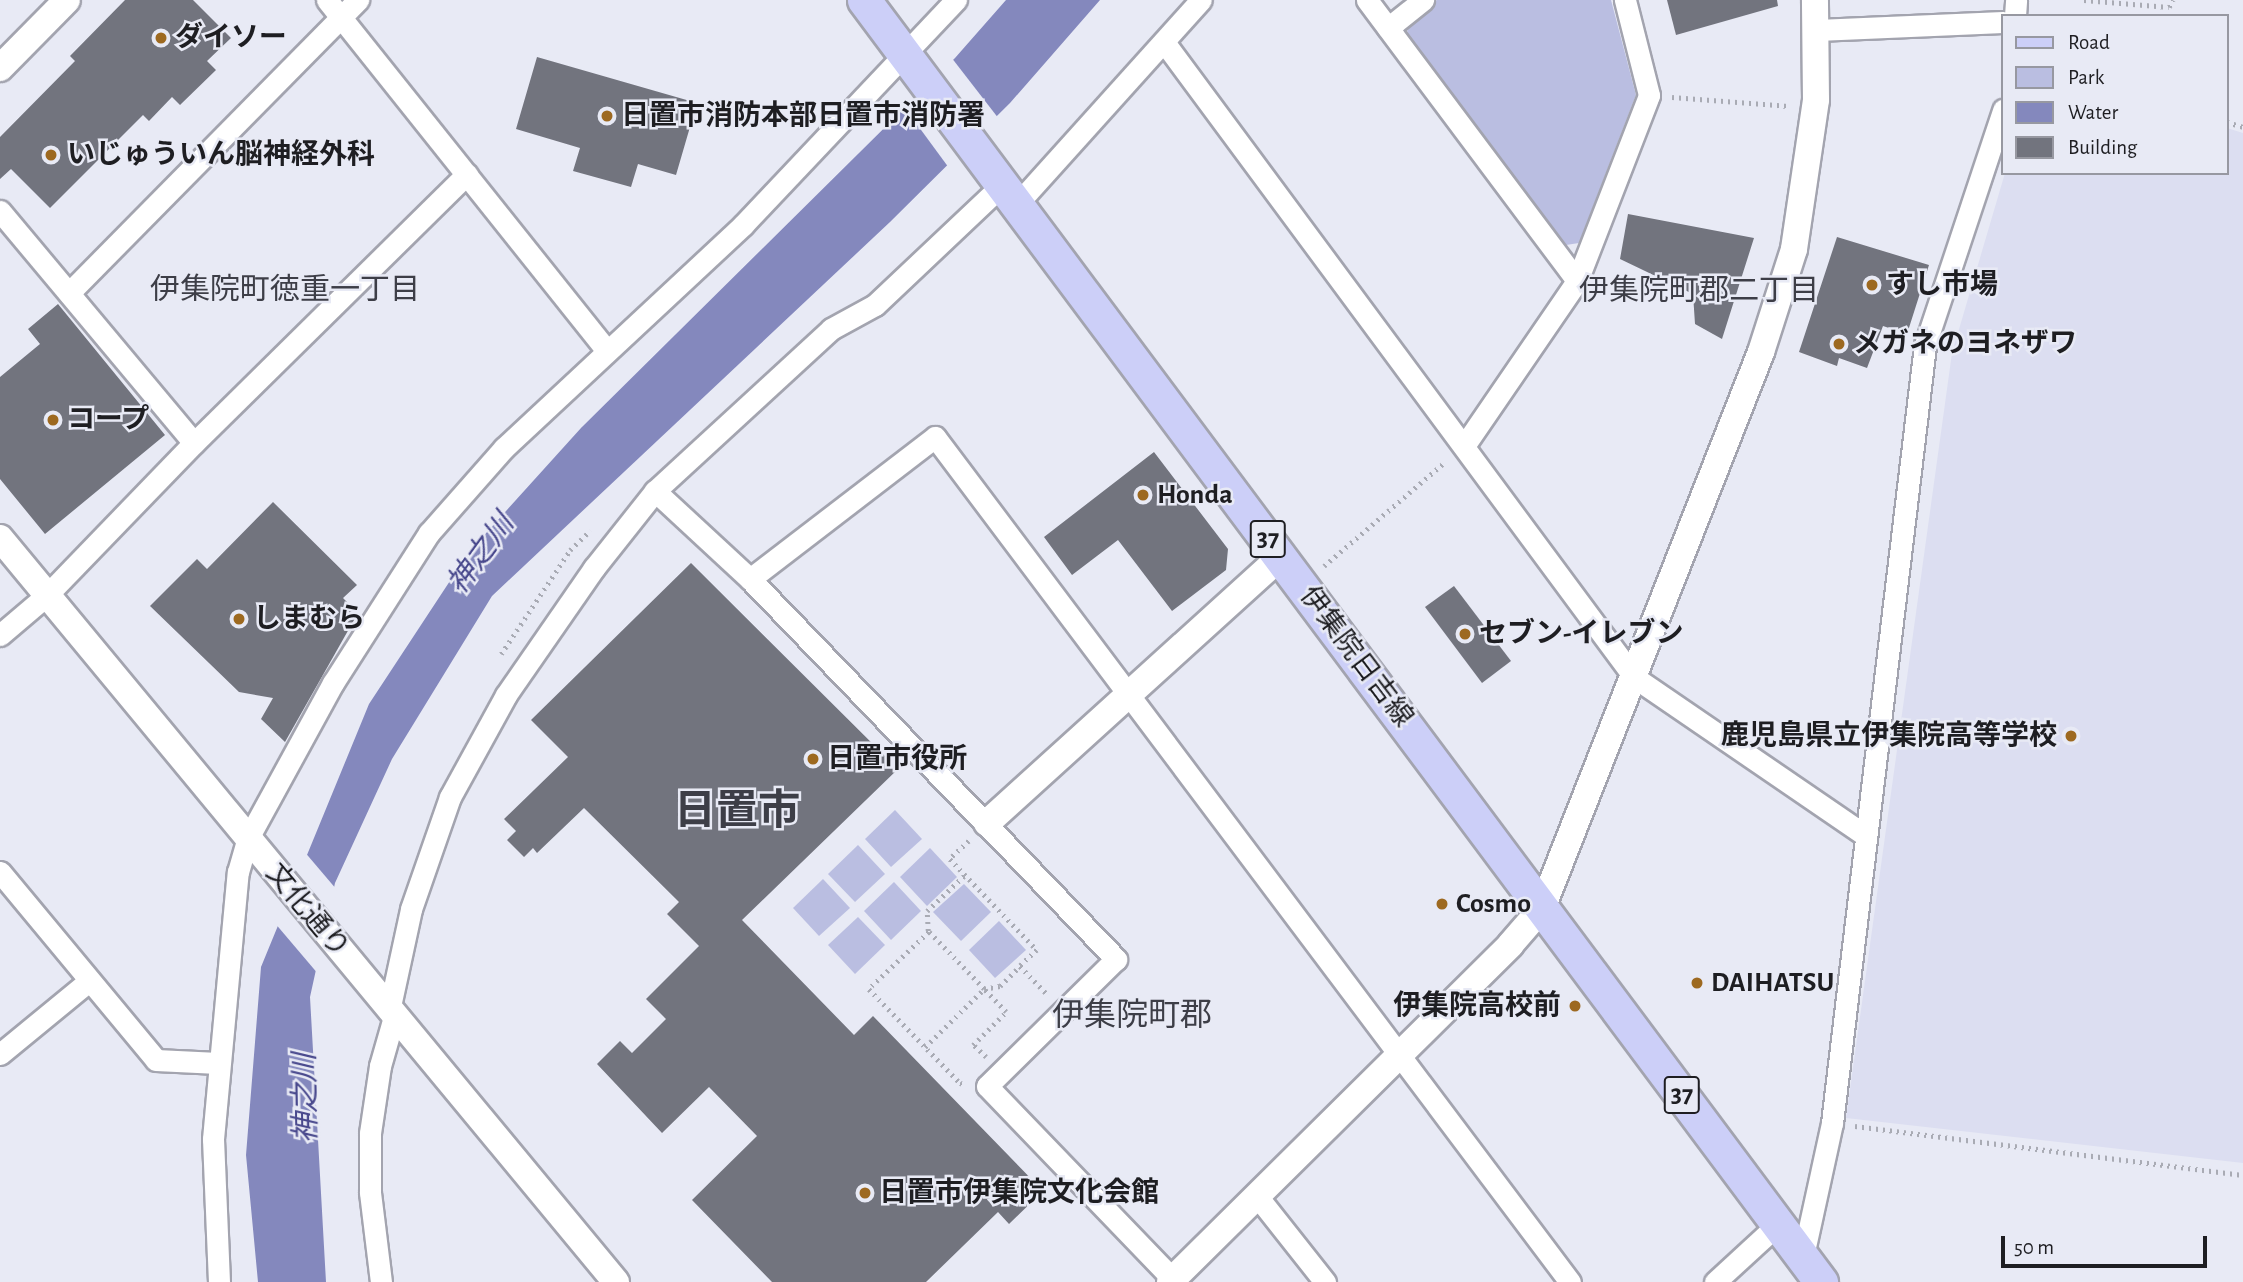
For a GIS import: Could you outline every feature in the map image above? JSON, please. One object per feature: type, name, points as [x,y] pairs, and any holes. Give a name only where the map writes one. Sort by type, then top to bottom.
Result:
[{"type":"main road","name":"伊集院日吉線","points":[[864,0],[1812,1269]]},
{"type":"street","points":[[0,68],[67,0]]},
{"type":"street","points":[[327,0],[606,350]]},
{"type":"street","points":[[69,293],[358,0]]},
{"type":"street","points":[[219,1282],[213,1139],[231,913],[247,840],[333,683],[429,533],[504,447],[743,225],[911,62],[956,0]]},
{"type":"street","points":[[381,1282],[370,1192],[370,1133],[385,1006],[411,909],[450,797],[506,695],[594,568],[655,491],[831,329],[875,305],[1164,42],[1201,0]]},
{"type":"street","points":[[1367,0],[1577,281]]},
{"type":"street","points":[[1388,28],[1423,0]]},
{"type":"street","points":[[1464,446],[1577,281],[1649,95],[1625,0]]},
{"type":"street","points":[[655,491],[750,579],[1116,959],[988,1086],[1171,1281],[1400,1056],[1542,908],[1761,352],[1794,250],[1812,155],[1817,30],[1815,0]]},
{"type":"street","points":[[1817,30],[2002,22]]},
{"type":"street","points":[[1164,42],[1634,677],[1866,836]]},
{"type":"street","points":[[1812,1269],[1832,1123],[1925,345],[2002,113]]},
{"type":"street","points":[[0,635],[47,596],[194,443],[467,174]]},
{"type":"street","points":[[0,211],[194,443]]},
{"type":"street","points":[[750,579],[935,437],[1129,691],[1570,1282]]},
{"type":"street","name":"文化通り","points":[[0,538],[247,840],[616,1282]]},
{"type":"street","points":[[987,824],[1129,691],[1281,556]]},
{"type":"street","points":[[0,872],[156,1060],[218,1063]]},
{"type":"street","points":[[0,1054],[89,981]]},
{"type":"street","points":[[1257,1196],[1325,1282]]},
{"type":"street","points":[[1715,1282],[1778,1224]]},
{"type":"path","points":[[2084,0],[2169,7],[2173,0]]},
{"type":"path","points":[[1649,95],[1790,106]]},
{"type":"path","points":[[1302,585],[1464,446]]},
{"type":"path","points":[[925,1047],[984,989],[1000,986],[1037,950],[950,859],[987,824]]},
{"type":"path","points":[[965,875],[927,911],[929,932],[1006,1012],[973,1045],[1000,1073]]},
{"type":"path","points":[[929,932],[869,989],[960,1083]]},
{"type":"path","points":[[1020,967],[1063,1011]]},
{"type":"path","points":[[1832,1123],[2243,1175]]},
{"type":"shaded area","name":"鹿児島県立伊集院高等学校","points":[[2229,129],[2243,133],[2243,1163],[1846,1118],[1952,353],[2004,175],[2229,175]]},
{"type":"green space","points":[[1437,0],[1611,0],[1636,95],[1579,243],[1566,245],[1407,35],[1408,21]]},
{"type":"green space","points":[[895,810],[922,839],[891,867],[865,839]]},
{"type":"green space","points":[[858,845],[885,874],[855,902],[828,874]]},
{"type":"green space","points":[[930,848],[957,877],[927,906],[900,877]]},
{"type":"green space","points":[[823,879],[850,908],[819,936],[793,908]]},
{"type":"green space","points":[[894,882],[921,911],[891,940],[864,911]]},
{"type":"green space","points":[[964,884],[991,912],[961,941],[933,912]]},
{"type":"green space","points":[[858,917],[885,945],[855,974],[828,945]]},
{"type":"green space","points":[[999,921],[1026,950],[995,978],[969,950]]},
{"type":"water","name":"神之川","points":[[1006,0],[1100,0],[1010,103],[890,222],[492,596],[392,759],[335,883],[310,997],[326,1282],[258,1282],[246,1155],[261,967],[369,704],[469,552],[581,428],[955,58]]},
{"type":"pier","points":[[951,57],[999,119],[949,168],[902,104]]},
{"type":"pier","points":[[303,850],[337,890],[319,975],[274,922]]},
{"type":"building","points":[[125,0],[193,0],[231,38],[207,61],[216,70],[180,105],[172,97],[149,121],[143,115],[50,208],[11,169],[0,179],[0,137],[75,61],[70,56]]},
{"type":"building","points":[[1667,0],[1777,0],[1778,6],[1676,35]]},
{"type":"building","name":"日置市消防本部日置市消防署","points":[[537,57],[697,103],[676,175],[638,164],[631,187],[573,171],[580,148],[516,129]]},
{"type":"building","points":[[1628,214],[1754,238],[1722,339],[1695,324],[1693,294],[1620,259]]},
{"type":"building","name":"すし市場","points":[[1837,237],[1929,265],[1907,334],[1883,326],[1867,368],[1839,358],[1837,366],[1799,352]]},
{"type":"building","points":[[58,304],[165,435],[45,534],[0,479],[0,377],[40,344],[28,329]]},
{"type":"building","name":"Honda","points":[[1154,452],[1228,549],[1226,570],[1172,611],[1118,540],[1072,575],[1044,537]]},
{"type":"building","points":[[273,502],[357,585],[343,598],[358,613],[285,742],[261,719],[273,698],[239,692],[150,606],[197,559],[207,569]]},
{"type":"building","points":[[691,563],[898,769],[742,920],[854,1035],[873,1016],[1043,1191],[1009,1224],[998,1212],[926,1282],[772,1282],[692,1200],[757,1136],[709,1087],[662,1133],[597,1064],[620,1041],[632,1053],[666,1019],[646,999],[699,946],[667,914],[679,902],[584,808],[537,853],[533,848],[524,857],[507,840],[516,831],[504,819],[568,757],[531,720]]},
{"type":"building","points":[[1454,586],[1511,661],[1482,683],[1425,607]]},
{"type":"place","name":"ダイソー","points":[[161,38]]},
{"type":"place","name":"日置市消防本部日置市消防署","points":[[607,116]]},
{"type":"place","name":"いじゅういん脳神経外科","points":[[51,155]]},
{"type":"place","name":"すし市場","points":[[1872,285]]},
{"type":"place","name":"メガネのヨネザワ","points":[[1839,344]]},
{"type":"place","name":"コープ","points":[[53,420]]},
{"type":"place","name":"Honda","points":[[1143,495]]},
{"type":"place","name":"しまむら","points":[[239,619]]},
{"type":"place","name":"セブン-イレブン","points":[[1465,634]]},
{"type":"place","name":"鹿児島県立伊集院高等学校","points":[[2071,736]]},
{"type":"place","name":"日置市役所","points":[[813,759]]},
{"type":"place","name":"Cosmo","points":[[1442,904]]},
{"type":"place","name":"DAIHATSU","points":[[1697,983]]},
{"type":"place","name":"伊集院高校前","points":[[1575,1006]]},
{"type":"place","name":"日置市伊集院文化会館","points":[[865,1193]]},
{"type":"district","name":"伊集院町徳重一丁目","points":[[285,290]]},
{"type":"district","name":"伊集院町郡二丁目","points":[[1699,291]]},
{"type":"district","name":"日置市","points":[[737,811]]},
{"type":"district","name":"伊集院町郡","points":[[1132,1015]]}]
